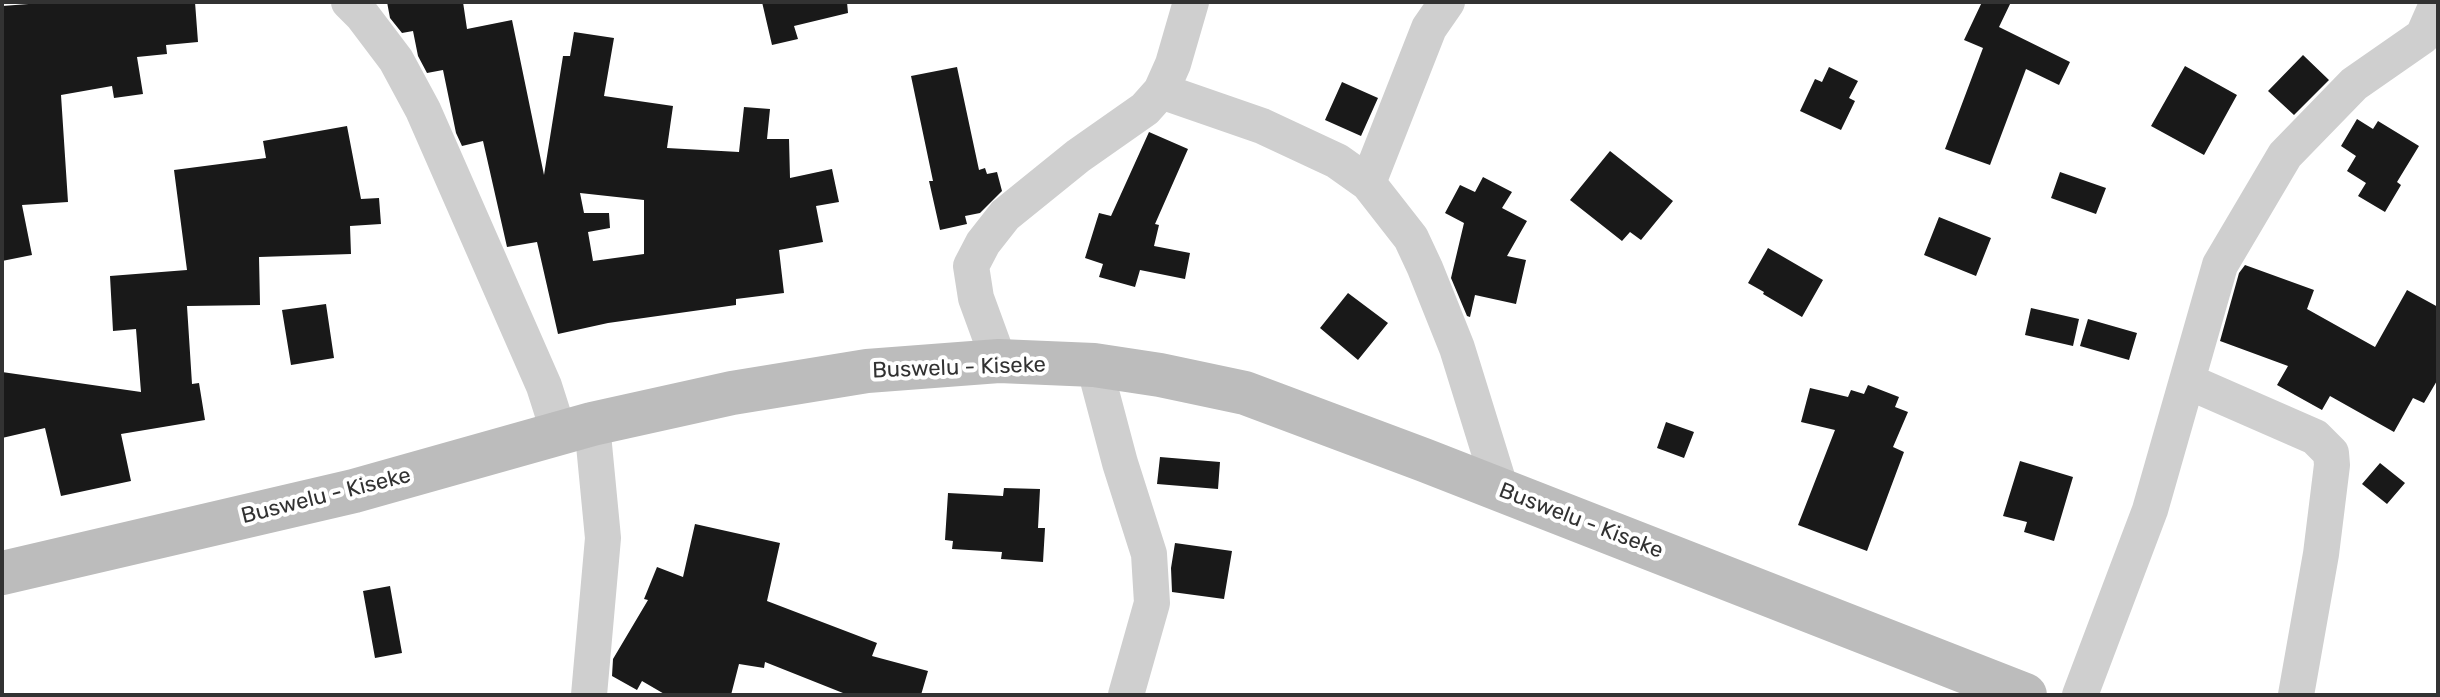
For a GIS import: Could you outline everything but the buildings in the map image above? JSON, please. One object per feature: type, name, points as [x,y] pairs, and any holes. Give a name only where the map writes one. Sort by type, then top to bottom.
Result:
[{"type":"main road","name":"Buswelu - Kiseke","points":[[2,573],[354,491],[575,428],[732,393],[867,371],[999,361],[1094,365],[1245,393],[2025,695]]},
{"type":"street","points":[[349,2],[396,60],[423,110],[544,386],[575,428],[603,538],[589,695]]},
{"type":"street","points":[[999,361],[976,298],[971,266],[983,243],[1005,215],[1078,156],[1145,109],[1161,91],[1173,64],[1191,2]]},
{"type":"street","points":[[1368,183],[1429,28],[1447,2]]},
{"type":"street","points":[[2080,695],[2150,510],[2220,265],[2285,155],[2354,84],[2423,36],[2438,2]]},
{"type":"street","points":[[1161,91],[1262,126],[1337,161],[1368,183],[1411,238],[1425,268],[1457,348],[1501,490]]},
{"type":"street","points":[[1094,365],[1120,463],[1149,554],[1152,603],[1126,695]]},
{"type":"street","points":[[2187,381],[2315,437],[2331,453],[2321,554],[2296,695]]}]
